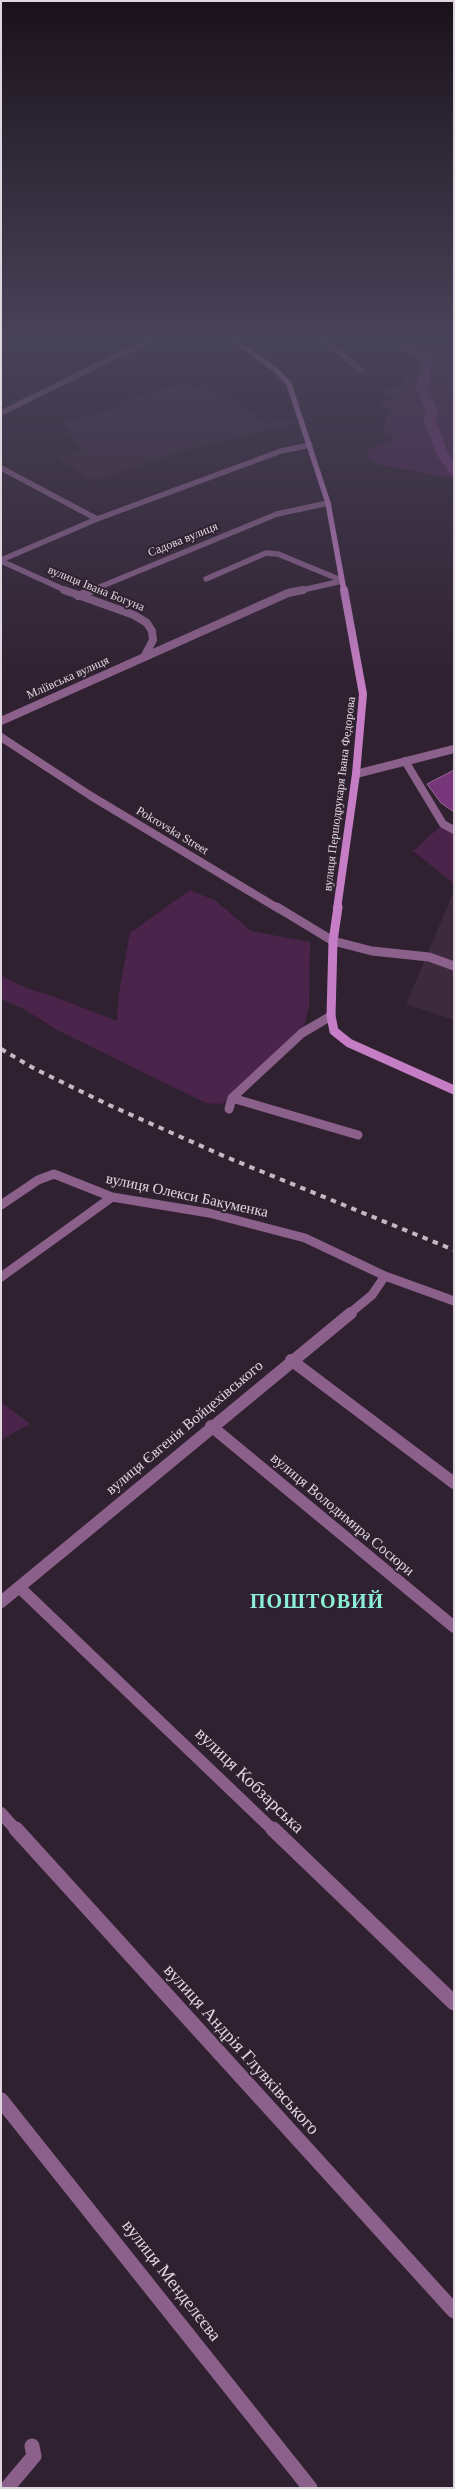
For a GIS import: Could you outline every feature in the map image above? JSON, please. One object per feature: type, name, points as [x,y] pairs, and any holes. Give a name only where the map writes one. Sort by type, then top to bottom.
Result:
[{"type":"street","points":[[1,561],[97,518],[264,457]]},
{"type":"street","name":"вулиця Першодрукаря Івана Федорова","points":[[314,457],[328,502],[363,694],[356,774],[333,941],[331,1016],[334,1031],[349,1043],[454,1090]]},
{"type":"street","points":[[1,468],[97,518]]},
{"type":"street","name":"Садова вулиця","points":[[78,596],[277,514],[328,502]]},
{"type":"street","points":[[206,580],[266,553],[278,554],[342,581]]},
{"type":"street","name":"вулиця Івана Богуна","points":[[1,561],[78,596],[134,615],[147,623],[152,631],[154,640],[144,657]]},
{"type":"street","points":[[144,657],[288,593],[342,581]]},
{"type":"street","name":"Мліївська вулиця","points":[[1,720],[144,657]]},
{"type":"street","name":"Pokrovska Street","points":[[1,737],[91,796],[333,941],[372,951],[429,957],[454,966]]},
{"type":"street","points":[[356,774],[454,748]]},
{"type":"street","points":[[405,761],[442,824],[454,830]]},
{"type":"street","points":[[229,1110],[232,1098],[302,1033],[331,1016]]},
{"type":"street","points":[[232,1098],[358,1135]]},
{"type":"street","name":"вулиця Олекси Бакуменка","points":[[1,1204],[38,1180],[54,1174],[112,1198],[209,1213],[305,1238],[385,1276],[454,1301]]},
{"type":"street","points":[[1,1276],[112,1198]]},
{"type":"street","name":"вулиця Євгенія Войцехівського","points":[[1,1602],[211,1426],[372,1295],[385,1276]]},
{"type":"street","points":[[291,1360],[454,1483]]},
{"type":"street","name":"вулиця Володимира Сосюри","points":[[211,1426],[454,1627]]},
{"type":"street","name":"вулиця Кобзарська","points":[[19,1587],[454,2003]]},
{"type":"street","name":"вулиця Андрія Глувківського","points":[[1,1813],[454,2312]]},
{"type":"street","name":"вулиця Менделєєва","points":[[1,2100],[310,2488]]},
{"type":"street","points":[[7,2488],[34,2456],[32,2446]]},
{"type":"shaded area","points":[[61,457],[166,457],[94,481],[58,458]]},
{"type":"shaded area","points":[[368,457],[454,457],[454,479],[381,465]]},
{"type":"shaded area","points":[[454,770],[454,812],[441,803],[427,784]]},
{"type":"shaded area","points":[[443,824],[454,830],[454,891],[452,882],[413,851]]},
{"type":"shaded area","points":[[190,890],[216,901],[251,931],[310,942],[309,1006],[302,1033],[232,1098],[221,1104],[206,1103],[59,1031],[24,1009],[1,999],[1,976],[29,989],[117,1021],[119,993],[130,933]]},
{"type":"shaded area","points":[[454,891],[454,1020],[406,1004]]},
{"type":"shaded area","points":[[1,1402],[30,1424],[1,1440]]},
{"type":"waterway","points":[[445,457],[454,471]]},
{"type":"railway","points":[[1,1049],[35,1069],[109,1105],[226,1157],[454,1250]]},
{"type":"district","name":"ПОШТОВИЙ","points":[[317,1603]]}]
